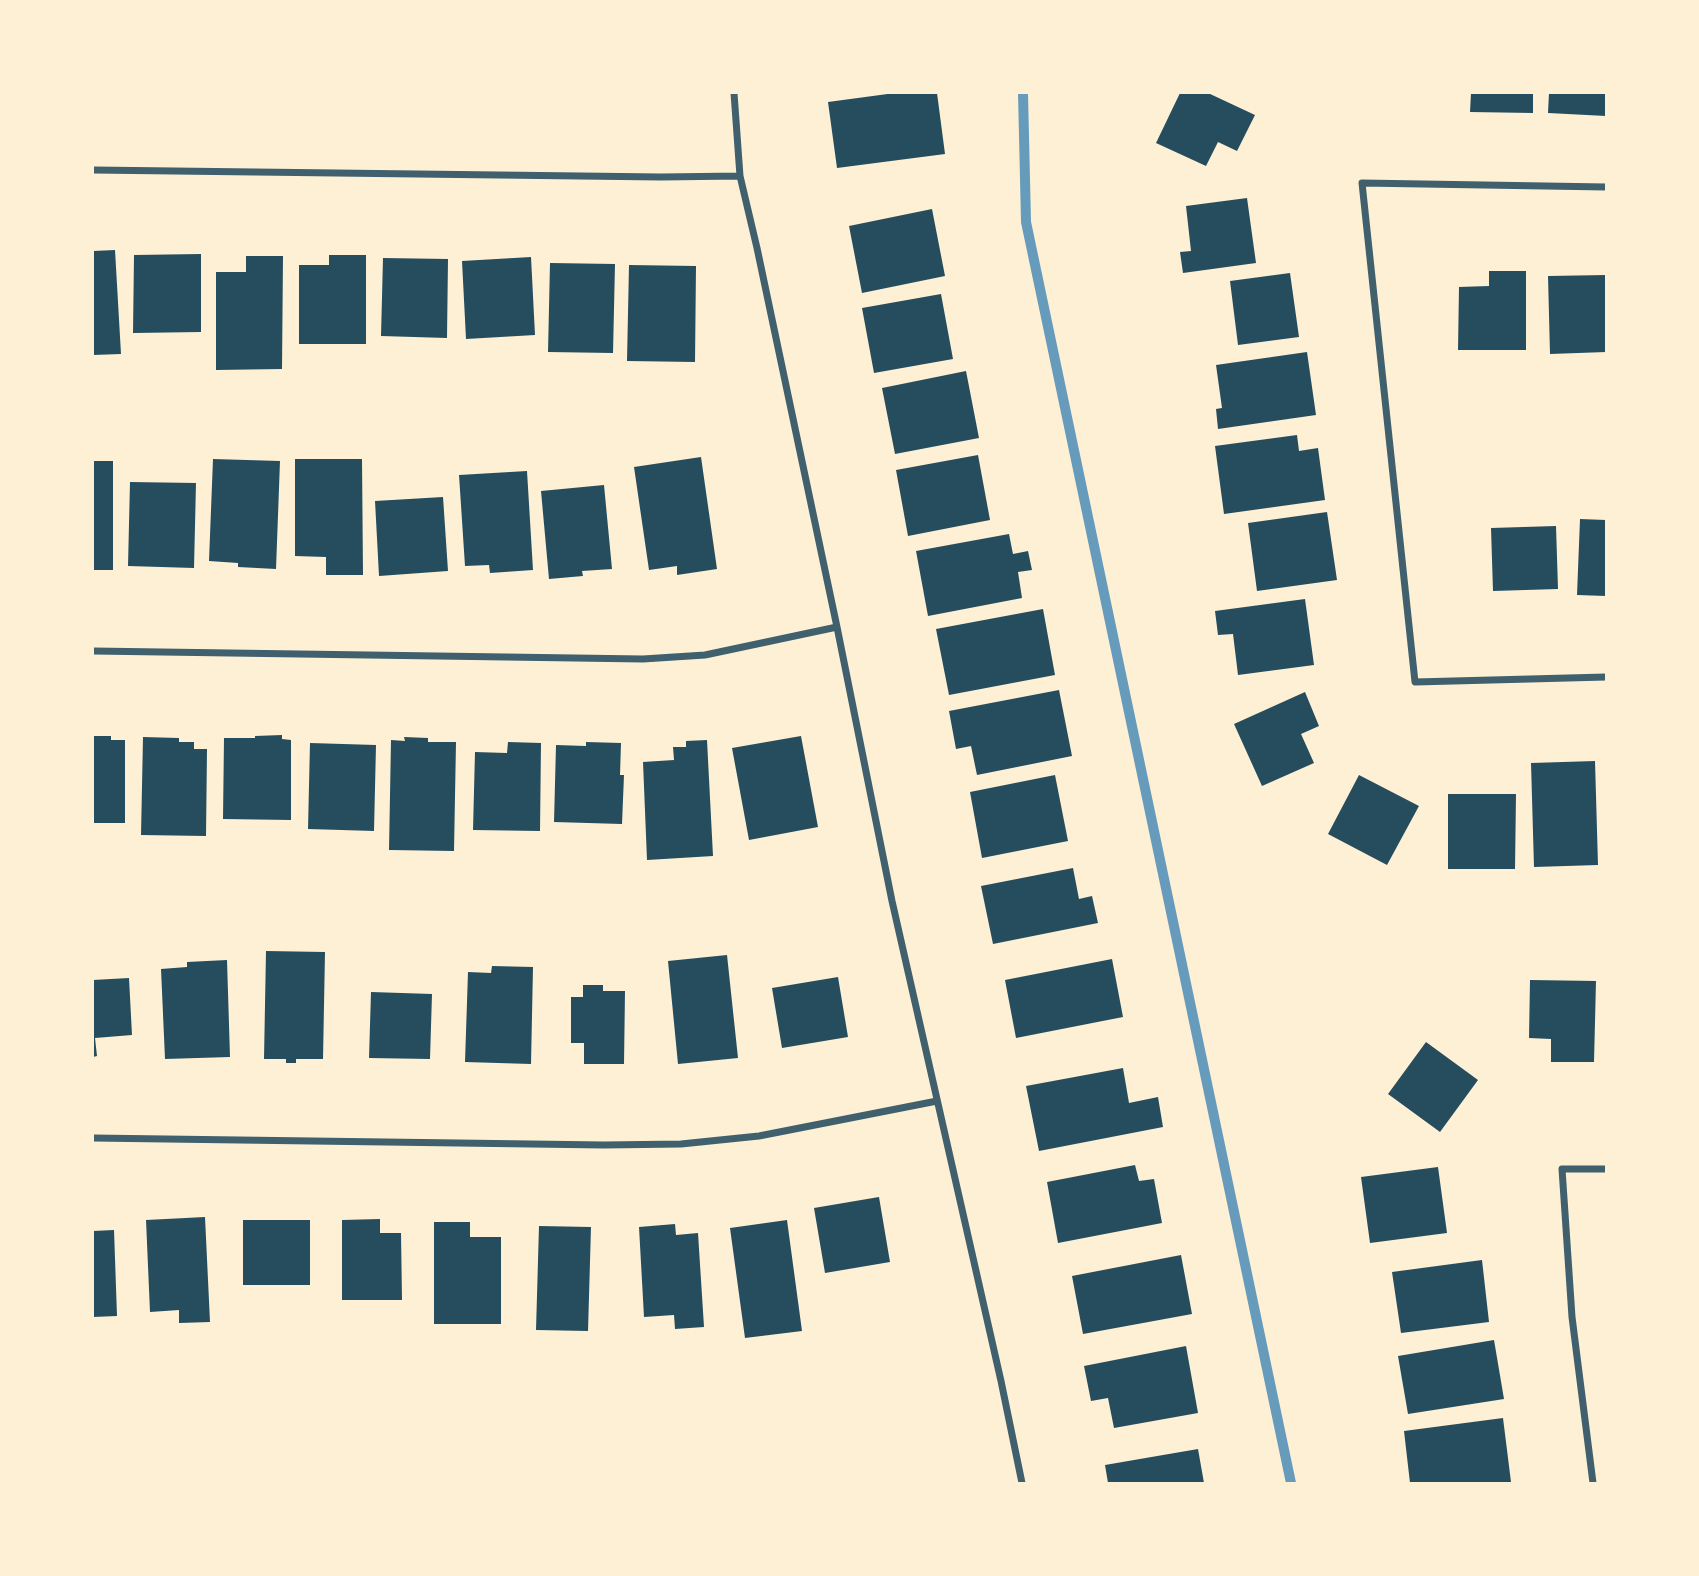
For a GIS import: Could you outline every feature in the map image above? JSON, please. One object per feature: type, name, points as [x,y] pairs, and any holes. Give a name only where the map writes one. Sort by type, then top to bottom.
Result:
[{"type":"street","points":[[734,93],[740,176],[837,627],[892,901],[1022,1483]]},
{"type":"street","points":[[93,170],[740,176]]},
{"type":"street","points":[[1606,187],[1362,183],[1415,682],[1606,677]]},
{"type":"street","points":[[93,651],[643,659],[705,655],[837,627]]},
{"type":"street","points":[[93,1138],[681,1144],[759,1136],[937,1101]]},
{"type":"street","points":[[1593,1483],[1572,1317],[1562,1169],[1606,1169]]},
{"type":"building","points":[[895,93],[937,93],[945,154],[837,168],[828,102]]},
{"type":"building","points":[[1180,93],[1208,93],[1255,115],[1237,151],[1218,142],[1206,166],[1156,143]]},
{"type":"building","points":[[1471,93],[1533,93],[1533,113],[1470,112]]},
{"type":"building","points":[[1549,93],[1606,93],[1606,116],[1548,113]]},
{"type":"building","points":[[1247,198],[1256,263],[1183,273],[1180,252],[1191,251],[1186,206]]},
{"type":"building","points":[[932,209],[945,276],[862,293],[849,226]]},
{"type":"building","points":[[115,250],[121,354],[93,355],[93,251]]},
{"type":"building","points":[[201,254],[201,332],[133,333],[134,255]]},
{"type":"building","points":[[329,255],[366,255],[366,344],[299,344],[299,265],[329,265]]},
{"type":"building","points":[[246,256],[283,256],[282,369],[216,370],[216,272],[246,272]]},
{"type":"building","points":[[531,257],[535,335],[466,339],[462,261]]},
{"type":"building","points":[[383,258],[448,259],[447,338],[381,336]]},
{"type":"building","points":[[550,263],[615,264],[613,353],[548,352]]},
{"type":"building","points":[[629,265],[696,266],[695,362],[627,361]]},
{"type":"building","points":[[1489,271],[1526,271],[1526,350],[1458,350],[1459,287],[1489,286]]},
{"type":"building","points":[[1290,273],[1299,337],[1238,345],[1230,281]]},
{"type":"building","points":[[1606,275],[1606,352],[1550,354],[1548,276]]},
{"type":"building","points":[[941,294],[953,359],[874,373],[862,308]]},
{"type":"building","points":[[1307,352],[1316,415],[1218,429],[1216,409],[1222,408],[1216,365]]},
{"type":"building","points":[[966,371],[979,438],[895,454],[882,388]]},
{"type":"building","points":[[1297,435],[1299,451],[1318,448],[1325,500],[1224,514],[1215,446]]},
{"type":"building","points":[[978,455],[990,520],[908,536],[896,470]]},
{"type":"building","points":[[701,457],[717,569],[677,575],[677,566],[649,570],[634,467]]},
{"type":"building","points":[[213,459],[280,461],[276,569],[238,567],[238,563],[209,561]]},
{"type":"building","points":[[295,459],[362,459],[363,575],[326,575],[326,557],[295,556]]},
{"type":"building","points":[[93,461],[113,461],[113,570],[93,570]]},
{"type":"building","points":[[527,471],[533,570],[490,573],[489,565],[465,566],[459,475]]},
{"type":"building","points":[[130,482],[196,483],[194,568],[128,566]]},
{"type":"building","points":[[604,485],[612,569],[582,571],[583,576],[549,579],[541,491]]},
{"type":"building","points":[[443,497],[448,571],[379,576],[375,501]]},
{"type":"building","points":[[1327,512],[1337,580],[1257,591],[1248,523]]},
{"type":"building","points":[[1580,519],[1606,520],[1606,596],[1577,595]]},
{"type":"building","points":[[1556,526],[1558,589],[1493,591],[1491,528]]},
{"type":"building","points":[[1009,534],[1013,554],[1028,551],[1032,570],[1018,572],[1022,598],[928,616],[916,551]]},
{"type":"building","points":[[1305,599],[1314,665],[1238,675],[1233,634],[1218,635],[1215,611]]},
{"type":"building","points":[[1043,609],[1055,675],[949,695],[936,629]]},
{"type":"building","points":[[1059,690],[1072,756],[977,775],[971,746],[956,749],[949,711]]},
{"type":"building","points":[[1305,692],[1319,726],[1301,734],[1314,763],[1262,786],[1234,724]]},
{"type":"building","points":[[282,735],[282,739],[291,740],[291,820],[223,819],[224,738]]},
{"type":"building","points":[[93,736],[111,736],[111,740],[125,740],[125,823],[93,823]]},
{"type":"building","points":[[801,736],[818,827],[749,840],[732,748]]},
{"type":"building","points":[[143,737],[179,738],[179,742],[194,742],[194,749],[207,749],[206,836],[141,835]]},
{"type":"building","points":[[404,737],[428,738],[428,742],[456,742],[454,851],[389,850],[391,740],[405,741]]},
{"type":"building","points":[[707,740],[713,856],[647,860],[643,762],[674,760],[673,747],[686,747],[686,741]]},
{"type":"building","points":[[508,742],[541,743],[540,831],[473,830],[475,752],[507,753]]},
{"type":"building","points":[[586,742],[621,743],[620,775],[624,775],[622,824],[554,822],[556,745],[586,746]]},
{"type":"building","points":[[310,743],[376,745],[374,831],[308,829]]},
{"type":"building","points":[[1595,761],[1598,865],[1534,867],[1531,763]]},
{"type":"building","points":[[1055,775],[1068,841],[982,858],[970,792]]},
{"type":"building","points":[[1359,775],[1419,806],[1387,865],[1328,834]]},
{"type":"building","points":[[1448,794],[1516,794],[1515,869],[1448,869]]},
{"type":"building","points":[[1073,868],[1079,899],[1092,896],[1098,923],[993,944],[981,886]]},
{"type":"building","points":[[266,951],[325,952],[323,1059],[296,1059],[296,1063],[286,1063],[286,1059],[264,1059]]},
{"type":"building","points":[[727,955],[738,1058],[678,1064],[668,961]]},
{"type":"building","points":[[1112,959],[1123,1017],[1016,1038],[1005,980]]},
{"type":"building","points":[[227,960],[230,1057],[165,1059],[161,969],[187,967],[187,962]]},
{"type":"building","points":[[492,966],[533,967],[531,1064],[465,1062],[468,972],[491,973]]},
{"type":"building","points":[[838,977],[848,1037],[782,1048],[772,988]]},
{"type":"building","points":[[129,978],[132,1035],[95,1038],[97,1056],[93,1057],[93,980]]},
{"type":"building","points":[[1530,980],[1596,981],[1594,1062],[1551,1062],[1551,1039],[1529,1038]]},
{"type":"building","points":[[583,985],[603,985],[603,991],[625,991],[624,1064],[584,1064],[584,1043],[571,1043],[571,997],[583,997]]},
{"type":"building","points":[[371,992],[432,994],[430,1059],[369,1058]]},
{"type":"building","points":[[1426,1042],[1478,1080],[1440,1132],[1388,1094]]},
{"type":"building","points":[[1123,1068],[1129,1103],[1158,1097],[1163,1127],[1039,1151],[1026,1086]]},
{"type":"building","points":[[1135,1165],[1139,1181],[1154,1179],[1162,1223],[1058,1243],[1047,1182]]},
{"type":"building","points":[[1438,1167],[1447,1233],[1370,1243],[1361,1177]]},
{"type":"building","points":[[879,1197],[890,1262],[825,1273],[814,1208]]},
{"type":"building","points":[[205,1217],[210,1322],[179,1323],[179,1310],[150,1312],[146,1220]]},
{"type":"building","points":[[380,1219],[380,1233],[401,1233],[402,1300],[342,1300],[342,1220]]},
{"type":"building","points":[[243,1220],[310,1220],[310,1285],[243,1285]]},
{"type":"building","points":[[787,1220],[802,1331],[745,1338],[730,1228]]},
{"type":"building","points":[[434,1222],[470,1222],[470,1237],[501,1237],[501,1324],[434,1324]]},
{"type":"building","points":[[675,1224],[676,1235],[698,1233],[704,1327],[675,1329],[674,1315],[644,1317],[639,1227]]},
{"type":"building","points":[[539,1226],[591,1227],[588,1331],[536,1330]]},
{"type":"building","points":[[114,1230],[117,1316],[93,1317],[93,1231]]},
{"type":"building","points":[[1181,1255],[1192,1314],[1083,1334],[1072,1276]]},
{"type":"building","points":[[1482,1260],[1489,1322],[1401,1333],[1392,1272]]},
{"type":"building","points":[[1494,1340],[1504,1399],[1408,1414],[1398,1356]]},
{"type":"building","points":[[1186,1346],[1198,1413],[1114,1428],[1108,1398],[1091,1401],[1084,1366]]},
{"type":"building","points":[[1503,1418],[1511,1482],[1410,1483],[1404,1431]]},
{"type":"building","points":[[1198,1449],[1204,1483],[1108,1483],[1105,1465]]},
{"type":"waterway","points":[[1023,93],[1026,222],[1291,1483]]}]
